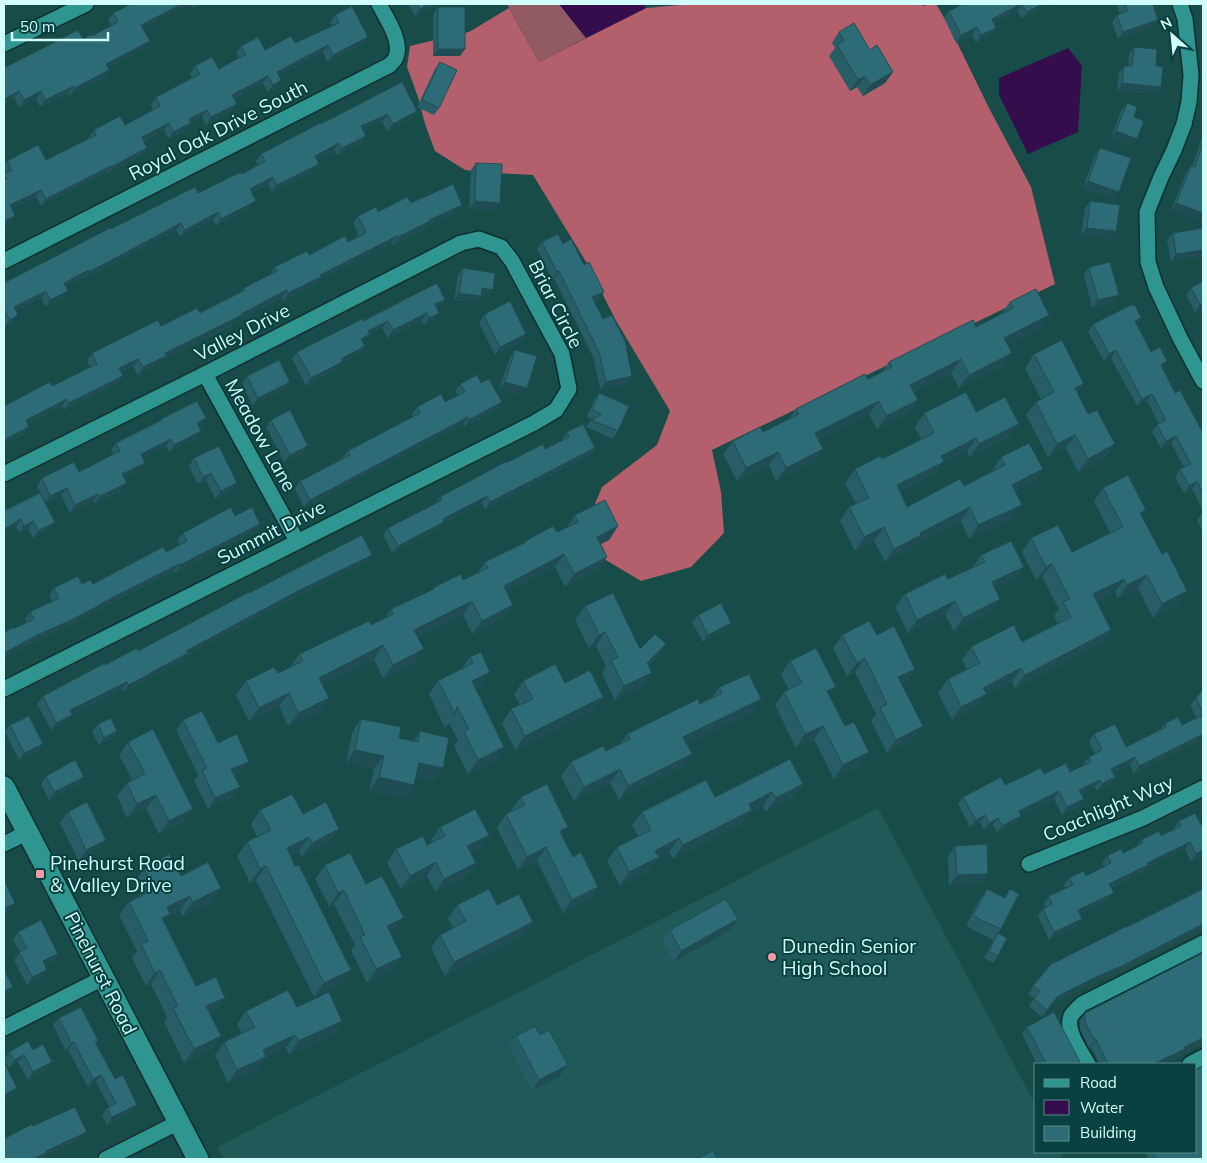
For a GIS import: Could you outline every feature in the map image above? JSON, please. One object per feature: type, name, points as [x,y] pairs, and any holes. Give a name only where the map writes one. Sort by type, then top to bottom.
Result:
[{"type":"street","points":[[4,44],[86,4]]},
{"type":"street","name":"Royal Oak Drive South","points":[[4,261],[390,65],[396,59],[398,47],[394,30],[379,4]]},
{"type":"street","points":[[1180,4],[1185,19],[1191,75],[1189,102],[1174,150],[1160,177],[1147,212],[1148,262],[1156,287],[1203,381]]},
{"type":"street","name":"Valley Drive","points":[[4,474],[462,243],[479,240],[501,247]]},
{"type":"street","name":"Briar Circle","points":[[501,247],[512,261],[562,354],[569,389],[556,410]]},
{"type":"street","name":"Meadow Lane","points":[[205,374],[298,541]]},
{"type":"street","name":"Summit Drive","points":[[4,689],[534,423],[556,410]]},
{"type":"street","name":"Pinehurst Road","points":[[4,787],[198,1159]]},
{"type":"street","name":"Coachlight Way","points":[[1028,864],[1143,818],[1203,788]]},
{"type":"street","points":[[4,844],[28,832]]},
{"type":"street","points":[[1087,1063],[1072,1033],[1070,1025],[1071,1017],[1075,1010],[1082,1004],[1203,943]]},
{"type":"street","points":[[4,1028],[103,978]]},
{"type":"street","points":[[1192,1063],[1203,1057]]},
{"type":"street","points":[[106,1159],[179,1122]]},
{"type":"shaded area","points":[[507,4],[559,4],[586,38],[539,62]]},
{"type":"shaded area","points":[[691,4],[921,4],[923,6],[936,4],[1031,187],[1055,284],[712,450],[721,492],[724,533],[691,567],[641,581],[599,556],[590,516],[602,487],[657,445],[670,411],[615,319],[588,265],[533,175],[465,170],[435,151],[407,67],[410,46],[469,32],[509,8],[539,62],[646,8]]},
{"type":"shaded area","name":"Dunedin Senior High School","points":[[878,808],[1034,1102],[1034,1153],[1061,1153],[1064,1159],[223,1159],[217,1147]]},
{"type":"water","points":[[559,4],[644,4],[646,8],[586,38]]},
{"type":"water","points":[[1068,48],[1082,66],[1078,132],[1028,154],[999,95],[999,78]]},
{"type":"building","points":[[131,4],[182,4],[141,25],[150,41],[106,64],[109,70],[75,88],[74,86],[45,100],[41,91],[24,100],[19,91],[4,99],[4,68],[78,30],[83,39],[92,36],[118,22],[113,13]]},
{"type":"building","points":[[417,4],[429,4],[420,9]]},
{"type":"building","points":[[963,4],[1021,4],[992,19],[996,28],[981,35],[977,27],[961,35],[949,11]]},
{"type":"building","points":[[1022,4],[1042,4],[1027,12]]},
{"type":"building","points":[[1125,4],[1153,4],[1158,20],[1123,32],[1117,15],[1127,11]]},
{"type":"building","points":[[352,6],[368,37],[333,55],[328,45],[277,72],[281,80],[273,85],[268,76],[232,95],[237,104],[211,117],[207,110],[189,119],[191,123],[173,132],[169,123],[142,137],[147,148],[113,166],[46,199],[41,190],[10,205],[15,216],[4,221],[4,180],[7,179],[4,174],[12,170],[7,161],[38,145],[46,160],[96,135],[94,130],[120,116],[125,125],[160,106],[156,97],[200,74],[195,66],[212,57],[219,69],[246,54],[241,46],[258,37],[265,50],[291,36],[295,43],[339,23],[335,15]]},
{"type":"building","points":[[438,7],[465,7],[465,49],[438,49]]},
{"type":"building","points":[[854,23],[870,50],[877,45],[893,72],[870,85],[865,76],[858,80],[837,45],[844,41],[839,32]]},
{"type":"building","points":[[1134,47],[1157,49],[1156,66],[1163,67],[1161,87],[1122,83],[1124,66],[1132,66]]},
{"type":"building","points":[[440,62],[457,70],[439,108],[422,100]]},
{"type":"building","points":[[402,82],[417,111],[393,124],[388,114],[361,126],[366,136],[342,148],[339,143],[315,156],[319,164],[277,185],[273,177],[250,189],[256,201],[221,219],[218,212],[185,230],[181,223],[89,272],[89,270],[64,283],[68,291],[50,300],[46,291],[14,307],[18,315],[10,320],[4,312],[4,283],[110,228],[195,187],[198,193],[241,172],[242,174],[265,161],[261,154]]},
{"type":"building","points":[[1127,103],[1137,107],[1134,117],[1144,121],[1137,139],[1116,131]]},
{"type":"building","points":[[1203,142],[1203,213],[1176,203],[1191,166],[1195,167]]},
{"type":"building","points":[[1100,148],[1131,158],[1119,192],[1088,181]]},
{"type":"building","points":[[476,163],[502,164],[500,203],[475,201]]},
{"type":"building","points":[[453,184],[462,205],[397,236],[288,293],[287,290],[242,315],[165,353],[166,356],[143,367],[138,359],[119,368],[123,376],[69,403],[67,399],[26,420],[29,427],[4,440],[4,406],[50,382],[52,386],[97,364],[92,353],[158,320],[161,326],[197,308],[200,313],[245,290],[244,288],[277,271],[275,267],[307,251],[309,255],[345,236],[348,242],[366,233],[358,216],[376,207],[378,212],[407,197],[411,203]]},
{"type":"building","points":[[1090,201],[1120,205],[1116,231],[1087,228]]},
{"type":"building","points":[[1203,228],[1203,250],[1176,254],[1173,233]]},
{"type":"building","points":[[558,234],[563,244],[571,239],[584,265],[589,262],[604,292],[592,297],[603,319],[612,315],[625,341],[632,376],[606,382],[599,352],[559,271],[557,272],[542,242]]},
{"type":"building","points":[[1110,262],[1119,295],[1098,300],[1089,267]]},
{"type":"building","points":[[463,268],[495,273],[493,290],[482,288],[481,296],[459,293]]},
{"type":"building","points":[[1203,281],[1203,303],[1200,305],[1191,288]]},
{"type":"building","points":[[437,283],[445,300],[435,304],[439,313],[429,318],[427,313],[393,330],[388,321],[368,331],[370,334],[361,339],[365,346],[341,359],[342,362],[311,378],[297,352]]},
{"type":"building","points":[[1036,289],[1049,315],[1004,338],[1012,353],[969,375],[961,359],[910,385],[918,400],[886,416],[879,401],[815,433],[823,449],[786,468],[778,452],[746,468],[733,441],[760,427],[763,432],[799,414],[796,409],[865,374],[868,379],[892,367],[889,362],[973,320],[976,327],[1013,308],[1010,302]]},
{"type":"building","points":[[510,301],[526,334],[500,347],[485,318],[485,314]]},
{"type":"building","points":[[1131,305],[1135,305],[1141,318],[1135,321],[1151,352],[1160,347],[1167,361],[1161,365],[1175,393],[1180,390],[1203,433],[1203,494],[1197,481],[1189,486],[1180,469],[1191,464],[1176,436],[1166,441],[1157,425],[1166,420],[1152,394],[1142,399],[1116,350],[1109,354],[1093,324]]},
{"type":"building","points":[[1062,340],[1084,384],[1075,388],[1088,414],[1097,410],[1115,444],[1088,459],[1075,435],[1057,444],[1036,402],[1054,392],[1034,354]]},
{"type":"building","points":[[515,350],[537,356],[527,388],[505,382]]},
{"type":"building","points":[[279,360],[290,382],[258,398],[247,376]]},
{"type":"building","points":[[477,375],[481,383],[489,379],[502,402],[469,420],[468,417],[310,500],[300,481],[350,455],[348,451],[420,413],[417,407],[441,394],[445,402],[465,392],[460,384]]},
{"type":"building","points":[[966,392],[976,412],[1005,397],[1019,424],[979,444],[976,438],[941,456],[944,462],[897,485],[907,507],[960,479],[964,486],[1005,465],[1001,457],[1029,443],[1043,469],[1012,485],[1022,505],[978,525],[970,507],[894,549],[884,527],[864,537],[849,507],[869,498],[855,469],[880,456],[882,459],[934,433],[924,413]]},
{"type":"building","points":[[599,393],[629,406],[618,431],[592,420],[602,414],[592,410]]},
{"type":"building","points":[[197,401],[206,418],[197,423],[201,431],[174,445],[171,439],[141,454],[145,463],[122,474],[127,483],[75,505],[67,488],[50,496],[42,478],[74,462],[79,472],[120,451],[116,443]]},
{"type":"building","points":[[290,410],[308,446],[290,455],[271,420]]},
{"type":"building","points":[[583,424],[595,448],[490,502],[487,496],[443,519],[444,522],[398,546],[388,528],[442,500],[440,497],[505,462],[543,444],[545,449],[569,437],[567,432]]},
{"type":"building","points":[[219,446],[237,483],[221,491],[211,473],[203,477],[194,458]]},
{"type":"building","points":[[1128,475],[1146,510],[1140,513],[1162,554],[1167,551],[1187,591],[1162,604],[1147,575],[1127,585],[1124,579],[1093,594],[1111,630],[1025,675],[1021,668],[983,688],[987,694],[961,707],[948,679],[980,663],[971,647],[1014,625],[1022,642],[1071,617],[1063,602],[1070,599],[1052,564],[1046,567],[1031,538],[1058,525],[1072,552],[1123,527],[1103,488]]},
{"type":"building","points":[[40,493],[55,522],[38,531],[33,521],[24,526],[21,519],[4,529],[5,507],[6,510]]},
{"type":"building","points":[[605,500],[618,526],[597,537],[607,557],[574,574],[564,554],[504,586],[513,605],[482,621],[472,601],[414,630],[424,649],[393,665],[383,645],[319,678],[329,698],[298,713],[289,693],[259,708],[246,681],[274,667],[278,673],[303,661],[299,654],[369,621],[371,625],[393,614],[391,609],[461,574],[463,580],[488,568],[485,562],[526,542],[553,526],[557,532],[578,522],[575,515]]},
{"type":"building","points":[[231,507],[235,516],[252,507],[260,524],[4,653],[4,629],[5,632],[34,619],[30,612],[59,598],[54,588],[78,576],[82,584],[90,580],[93,584],[163,547],[166,552],[187,541],[183,533]]},
{"type":"building","points":[[362,535],[372,555],[298,591],[186,651],[188,653],[150,674],[128,685],[127,682],[70,710],[72,715],[56,723],[43,696],[105,663],[105,665],[137,648],[138,651]]},
{"type":"building","points":[[1011,541],[1024,567],[992,582],[1000,599],[963,618],[955,601],[917,620],[905,594],[945,574],[948,579],[985,562],[981,555]]},
{"type":"building","points":[[613,593],[640,649],[655,634],[666,644],[647,663],[652,673],[624,686],[611,660],[618,657],[605,632],[599,635],[585,606]]},
{"type":"building","points":[[721,603],[731,623],[708,635],[698,615]]},
{"type":"building","points":[[869,621],[877,635],[894,626],[915,669],[898,677],[923,726],[896,740],[880,708],[887,704],[865,658],[857,663],[842,635]]},
{"type":"building","points":[[816,648],[836,687],[827,691],[845,726],[854,722],[869,752],[843,765],[823,726],[805,734],[784,692],[802,683],[790,661]]},
{"type":"building","points":[[481,652],[490,672],[472,681],[504,747],[478,760],[464,732],[469,729],[457,706],[455,714],[438,681],[473,663],[470,657]]},
{"type":"building","points":[[555,664],[565,683],[590,670],[603,697],[525,736],[511,709],[533,699],[523,681]]},
{"type":"building","points":[[749,674],[761,699],[683,737],[692,754],[628,786],[620,769],[584,787],[571,762],[603,746],[606,751],[630,739],[627,734],[698,699],[700,704],[722,693],[719,687]]},
{"type":"building","points":[[1203,689],[1203,713],[1196,698]]},
{"type":"building","points":[[202,711],[218,743],[237,734],[249,762],[231,769],[240,787],[215,798],[202,770],[207,768],[183,720]]},
{"type":"building","points":[[29,716],[43,744],[24,753],[10,725]]},
{"type":"building","points":[[1201,716],[1203,720],[1203,734],[1139,766],[1135,757],[1111,769],[1115,777],[1102,784],[1100,780],[1079,790],[1084,799],[1067,807],[1059,791],[1019,811],[1021,816],[1002,826],[998,818],[989,823],[985,815],[976,820],[963,797],[1001,777],[1005,785],[1041,768],[1044,774],[1066,763],[1070,772],[1091,762],[1089,757],[1102,750],[1094,734],[1115,724],[1126,747],[1166,727],[1164,724],[1178,717],[1182,725]]},
{"type":"building","points":[[111,718],[117,731],[104,738],[98,724]]},
{"type":"building","points":[[361,719],[401,727],[399,738],[418,742],[420,731],[449,738],[443,768],[419,763],[414,785],[379,777],[384,756],[355,750]]},
{"type":"building","points":[[153,729],[193,809],[169,821],[156,795],[137,804],[127,783],[145,774],[128,742]]},
{"type":"building","points":[[790,759],[803,784],[776,798],[772,792],[749,804],[752,810],[683,845],[679,838],[655,851],[659,857],[629,872],[617,847],[651,830],[642,812],[706,780],[715,797]]},
{"type":"building","points":[[75,760],[84,777],[54,792],[46,776]]},
{"type":"building","points":[[547,784],[568,827],[560,831],[564,840],[573,857],[581,852],[598,887],[572,900],[546,847],[527,857],[506,814],[525,805],[521,797]]},
{"type":"building","points":[[292,794],[303,814],[326,802],[339,829],[312,843],[309,837],[287,848],[295,866],[299,865],[351,970],[324,983],[266,866],[260,869],[247,842],[271,830],[260,810]]},
{"type":"building","points":[[87,802],[106,840],[86,850],[68,812]]},
{"type":"building","points":[[475,809],[489,835],[467,846],[476,863],[444,879],[436,862],[410,876],[396,849],[423,836],[427,845],[445,836],[440,827]]},
{"type":"building","points":[[1195,813],[1201,825],[1203,824],[1203,850],[1196,854],[1190,842],[1147,863],[1148,865],[1109,884],[1114,893],[1078,910],[1082,919],[1054,932],[1043,909],[1052,904],[1049,896],[1073,885],[1069,878],[1084,871],[1086,876],[1111,863],[1107,856],[1121,849],[1123,853],[1143,843],[1141,840],[1159,831],[1161,836],[1181,826],[1179,821]]},
{"type":"building","points":[[987,844],[988,874],[957,875],[955,846]]},
{"type":"building","points":[[350,853],[366,884],[382,876],[404,918],[387,926],[402,957],[376,969],[360,937],[365,935],[344,890],[338,893],[325,865]]},
{"type":"building","points":[[169,854],[181,876],[208,862],[221,888],[193,902],[190,896],[167,907],[170,914],[162,918],[196,986],[216,977],[225,998],[206,1006],[221,1036],[194,1049],[173,1008],[178,1006],[160,970],[155,973],[141,944],[148,941],[129,902],[155,889],[144,869]]},
{"type":"building","points":[[4,880],[15,903],[4,909]]},
{"type":"building","points":[[489,889],[497,905],[519,894],[533,922],[454,962],[440,935],[466,921],[457,905]]},
{"type":"building","points":[[987,889],[1005,898],[1010,889],[1019,894],[1001,929],[973,916]]},
{"type":"building","points":[[1203,889],[1203,924],[1122,966],[1058,996],[1047,1010],[1034,999],[1040,991],[1033,986],[1050,965]]},
{"type":"building","points":[[726,899],[738,919],[681,951],[670,930]]},
{"type":"building","points":[[41,920],[58,954],[43,961],[47,970],[32,977],[19,952],[27,948],[18,932]]},
{"type":"building","points":[[998,933],[1007,938],[998,956],[989,951]]},
{"type":"building","points":[[1203,953],[1203,1038],[1184,1047],[1185,1049],[1155,1063],[1108,1063],[1085,1022],[1085,1013]]},
{"type":"building","points":[[4,970],[13,987],[4,991]]},
{"type":"building","points":[[288,990],[297,1007],[329,992],[342,1021],[298,1041],[295,1035],[263,1050],[266,1057],[237,1070],[224,1042],[255,1027],[246,1011]]},
{"type":"building","points":[[81,1007],[98,1040],[95,1042],[115,1079],[123,1075],[137,1105],[112,1117],[107,1108],[116,1103],[101,1075],[93,1079],[74,1042],[71,1043],[59,1018]]},
{"type":"building","points":[[1054,1012],[1080,1063],[1045,1063],[1027,1027]]},
{"type":"building","points":[[535,1026],[540,1035],[549,1030],[568,1065],[539,1080],[516,1036]]},
{"type":"building","points":[[28,1041],[33,1050],[43,1044],[52,1062],[33,1072],[24,1055],[14,1060],[9,1052]]},
{"type":"building","points":[[4,1064],[17,1088],[4,1095]]},
{"type":"building","points":[[1203,1066],[1203,1159],[1156,1159],[1153,1153],[1197,1153],[1197,1069]]},
{"type":"building","points":[[75,1107],[87,1132],[46,1151],[34,1159],[4,1159],[4,1139],[32,1124],[33,1126]]},
{"type":"building","points":[[713,1151],[717,1159],[696,1159]]},
{"type":"place","name":"Pinehurst Road & Valley Drive","points":[[40,874]]},
{"type":"place","name":"Dunedin Senior High School","points":[[772,957]]}]
